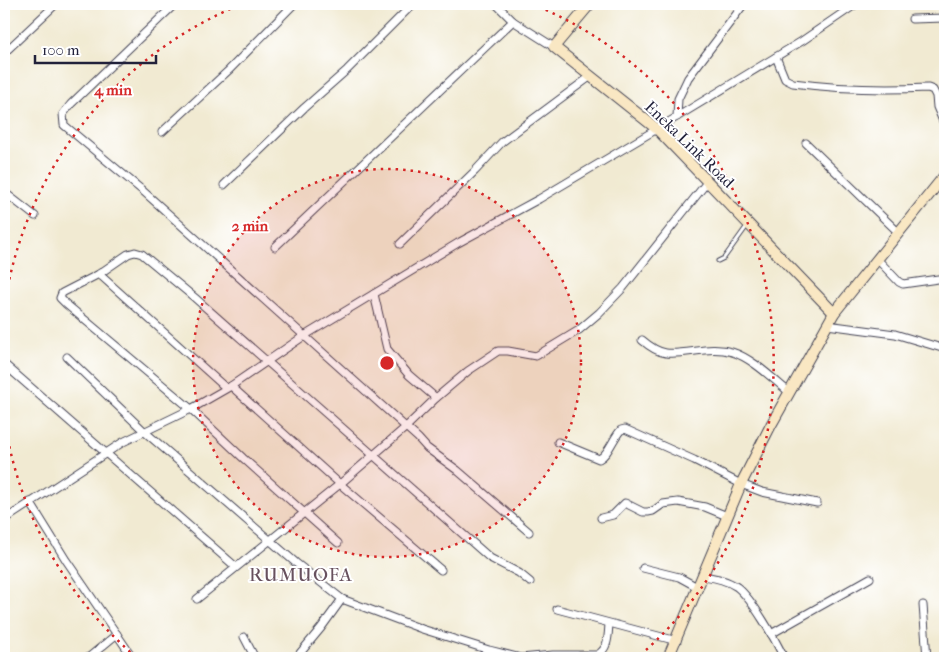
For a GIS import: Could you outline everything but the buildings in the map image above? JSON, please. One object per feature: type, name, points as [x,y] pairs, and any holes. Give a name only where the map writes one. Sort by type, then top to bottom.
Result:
[{"type":"street","points":[[4,53],[56,4]]},
{"type":"street","points":[[175,4],[71,104],[63,114],[64,125],[143,191],[427,448],[457,470],[529,532]]},
{"type":"street","points":[[162,132],[229,70],[294,4]]},
{"type":"street","points":[[224,185],[304,108],[347,70],[413,4]]},
{"type":"street","points":[[496,4],[513,21],[554,47],[590,4]]},
{"type":"street","points":[[677,117],[678,99],[688,78],[744,4]]},
{"type":"street","points":[[4,520],[105,454],[136,436],[191,409],[228,387],[304,336],[458,243],[539,199],[677,117],[776,57],[856,4]]},
{"type":"street","points":[[912,19],[945,18]]},
{"type":"street","points":[[275,247],[513,21]]},
{"type":"street","name":"Eneka Link Road","points":[[554,47],[657,129],[834,313]]},
{"type":"street","points":[[776,57],[785,79],[793,83],[893,90],[928,88],[933,90],[936,96],[937,107],[945,126]]},
{"type":"street","points":[[400,244],[502,142],[591,76]]},
{"type":"street","points":[[806,143],[898,232]]},
{"type":"street","points":[[668,658],[741,484],[789,392],[834,313],[945,175]]},
{"type":"street","points":[[197,599],[340,484],[406,428],[468,370],[498,351],[536,356],[579,330],[599,313],[623,288],[708,181]]},
{"type":"street","points":[[4,192],[35,216]]},
{"type":"street","points":[[338,543],[191,409],[72,310],[60,298],[62,293],[100,274],[128,254],[135,252],[142,254],[195,298],[490,558],[519,573],[530,582]]},
{"type":"street","points":[[878,260],[903,284],[945,278]]},
{"type":"street","points":[[100,274],[441,570]]},
{"type":"street","points":[[374,294],[387,349],[408,375],[436,398]]},
{"type":"street","points":[[827,326],[895,334],[945,349]]},
{"type":"street","points":[[642,340],[653,348],[665,353],[709,350],[730,351],[748,360],[789,392]]},
{"type":"street","points":[[67,357],[145,432],[296,564],[342,599],[422,629],[520,658],[553,654],[598,655],[603,652],[606,646],[609,624]]},
{"type":"street","points":[[4,364],[236,567]]},
{"type":"street","points":[[558,442],[599,459],[604,457],[615,436],[621,430],[626,430],[694,460],[741,484],[762,492],[816,503]]},
{"type":"street","points":[[30,502],[66,560],[133,658]]},
{"type":"street","points":[[601,518],[613,515],[625,504],[643,512],[648,512],[670,502],[705,507],[727,516]]},
{"type":"street","points":[[644,568],[679,577],[698,588]]},
{"type":"street","points":[[704,576],[724,580],[736,586],[748,599],[784,658]]},
{"type":"street","points":[[771,634],[870,578]]},
{"type":"street","points":[[296,658],[342,599]]},
{"type":"street","points":[[923,605],[928,658]]},
{"type":"street","points":[[557,609],[676,641]]},
{"type":"street","points":[[88,658],[117,634]]},
{"type":"street","points":[[244,637],[255,658]]},
{"type":"lane","points":[[718,262],[724,258],[749,224]]},
{"type":"district","name":"RUMUOFA","points":[[301,574]]}]
